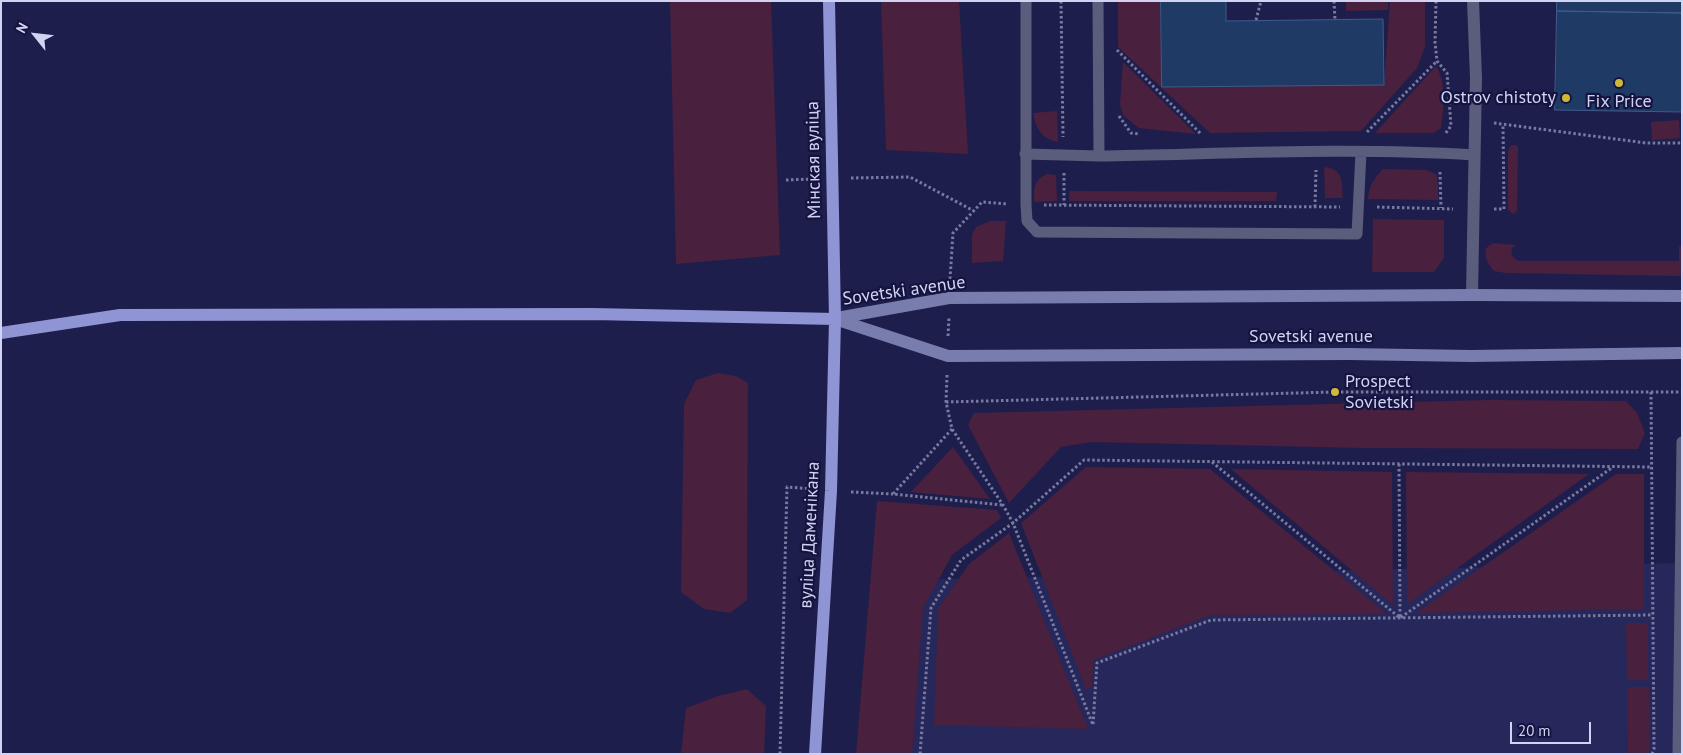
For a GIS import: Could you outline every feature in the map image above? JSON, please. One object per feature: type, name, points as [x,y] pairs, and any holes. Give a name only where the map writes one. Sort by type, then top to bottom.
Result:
[{"type":"main road","name":"Мінская вуліца","points":[[828,1],[835,319]]},
{"type":"main road","name":"Sovetski avenue","points":[[835,319],[949,298],[1472,295],[1682,296]]},
{"type":"main road","points":[[1,333],[120,315],[592,314],[835,319]]},
{"type":"main road","name":"Sovetski avenue","points":[[835,319],[948,356],[1349,354],[1471,356],[1682,353]]},
{"type":"main road","name":"вуліца Даменікана","points":[[815,754],[830,491],[835,319]]},
{"type":"street","points":[[1472,295],[1476,78],[1473,1]]},
{"type":"lane","points":[[1026,1],[1025,154],[1027,221],[1037,232],[1357,234],[1360,152]]},
{"type":"lane","points":[[1098,1],[1099,156]]},
{"type":"lane","points":[[1025,154],[1064,156],[1360,152],[1474,154]]},
{"type":"lane","points":[[1678,754],[1682,442]]},
{"type":"path","points":[[1061,1],[1064,205]]},
{"type":"path","points":[[1256,20],[1261,1]]},
{"type":"path","points":[[1334,1],[1335,20]]},
{"type":"path","points":[[1436,1],[1435,42],[1437,60],[1446,73],[1452,126],[1440,140],[1441,208]]},
{"type":"path","points":[[1116,57],[1116,49],[1207,139],[1197,138]]},
{"type":"path","points":[[1367,132],[1437,60]]},
{"type":"path","points":[[1116,109],[1121,120],[1131,133],[1141,134]]},
{"type":"path","points":[[1475,123],[1503,124],[1646,143],[1682,143]]},
{"type":"path","points":[[1474,210],[1504,209],[1503,124]]},
{"type":"path","points":[[786,180],[910,177],[974,211]]},
{"type":"path","points":[[1653,615],[1211,620],[1097,663],[1093,725],[1013,523],[952,429],[946,402],[1335,392],[1682,392]]},
{"type":"path","points":[[1651,392],[1654,749],[1652,754]]},
{"type":"path","points":[[893,494],[952,429]]},
{"type":"path","points":[[920,754],[931,608],[962,560],[1013,523],[1084,460],[1651,467]]},
{"type":"path","points":[[1211,462],[1400,618]]},
{"type":"path","points":[[1399,464],[1400,618]]},
{"type":"path","points":[[1400,618],[1614,467]]},
{"type":"path","points":[[780,754],[787,487],[893,494],[1003,505]]},
{"type":"shaded area","points":[[670,1],[771,1],[780,255],[676,264]]},
{"type":"shaded area","points":[[881,1],[959,1],[968,154],[886,150]]},
{"type":"shaded area","points":[[1118,1],[1160,1],[1162,87],[1384,85],[1390,1],[1425,1],[1425,47],[1417,68],[1361,131],[1210,133],[1118,47]]},
{"type":"shaded area","points":[[1346,1],[1388,1],[1388,10],[1346,11]]},
{"type":"shaded area","points":[[1123,62],[1196,134],[1139,128],[1123,115],[1120,104]]},
{"type":"shaded area","points":[[1436,66],[1443,88],[1444,104],[1441,128],[1434,133],[1375,133]]},
{"type":"shaded area","points":[[1057,111],[1058,142],[1052,141],[1040,132],[1033,113]]},
{"type":"shaded area","points":[[1679,120],[1680,138],[1652,140],[1651,122]]},
{"type":"shaded area","points":[[1511,145],[1518,147],[1517,211],[1513,214],[1508,210],[1508,151]]},
{"type":"shaded area","points":[[1327,167],[1337,172],[1341,178],[1343,198],[1325,198],[1324,168]]},
{"type":"shaded area","points":[[1383,169],[1426,170],[1436,174],[1438,200],[1368,199],[1372,182]]},
{"type":"shaded area","points":[[1047,174],[1056,175],[1057,201],[1034,202],[1035,185],[1039,179]]},
{"type":"shaded area","points":[[1069,191],[1277,192],[1276,201],[1069,201]]},
{"type":"shaded area","points":[[1373,219],[1444,220],[1444,258],[1434,272],[1372,272]]},
{"type":"shaded area","points":[[991,221],[1006,221],[1003,261],[972,263],[972,234],[976,227]]},
{"type":"shaded area","points":[[1493,243],[1516,245],[1511,250],[1515,259],[1519,261],[1679,261],[1679,246],[1682,246],[1682,276],[1505,273],[1494,271],[1487,260],[1486,248]]},
{"type":"shaded area","points":[[718,373],[736,376],[748,383],[747,600],[730,613],[704,609],[681,592],[684,404],[696,380]]},
{"type":"shaded area","points":[[1488,400],[1626,401],[1637,413],[1645,433],[1638,449],[1363,448],[1092,442],[1061,447],[1009,503],[968,425],[974,413]]},
{"type":"shaded area","points":[[953,447],[990,499],[911,492]]},
{"type":"shaded area","points":[[1086,467],[1210,469],[1387,614],[1211,615],[1093,660],[1092,687],[1086,689],[1021,523]]},
{"type":"shaded area","points":[[1231,469],[1392,472],[1393,605]]},
{"type":"shaded area","points":[[1406,472],[1589,474],[1407,604]]},
{"type":"shaded area","points":[[1616,474],[1644,474],[1644,609],[1416,613]]},
{"type":"shaded area","points":[[877,501],[997,510],[1001,518],[952,555],[923,608],[912,754],[856,754]]},
{"type":"shaded area","points":[[1009,533],[1088,729],[934,725],[938,609],[969,564]]},
{"type":"shaded area","points":[[1682,563],[1682,754],[889,754],[903,580]]},
{"type":"shaded area","points":[[1626,623],[1648,623],[1648,680],[1627,680]]},
{"type":"shaded area","points":[[1627,687],[1649,687],[1650,749],[1648,754],[1628,754]]},
{"type":"shaded area","points":[[747,689],[766,706],[764,754],[681,754],[686,708],[718,696]]},
{"type":"building","points":[[1161,1],[1226,1],[1226,21],[1383,19],[1384,85],[1162,87]]},
{"type":"building","points":[[1557,1],[1682,1],[1682,13],[1557,11]]},
{"type":"building","points":[[1557,11],[1682,13],[1682,112],[1555,110]]},
{"type":"place","name":"Fix Price","points":[[1619,83]]},
{"type":"place","name":"Ostrov chistoty","points":[[1566,98]]},
{"type":"place","name":"Prospect Sovietski","points":[[1335,392]]}]
